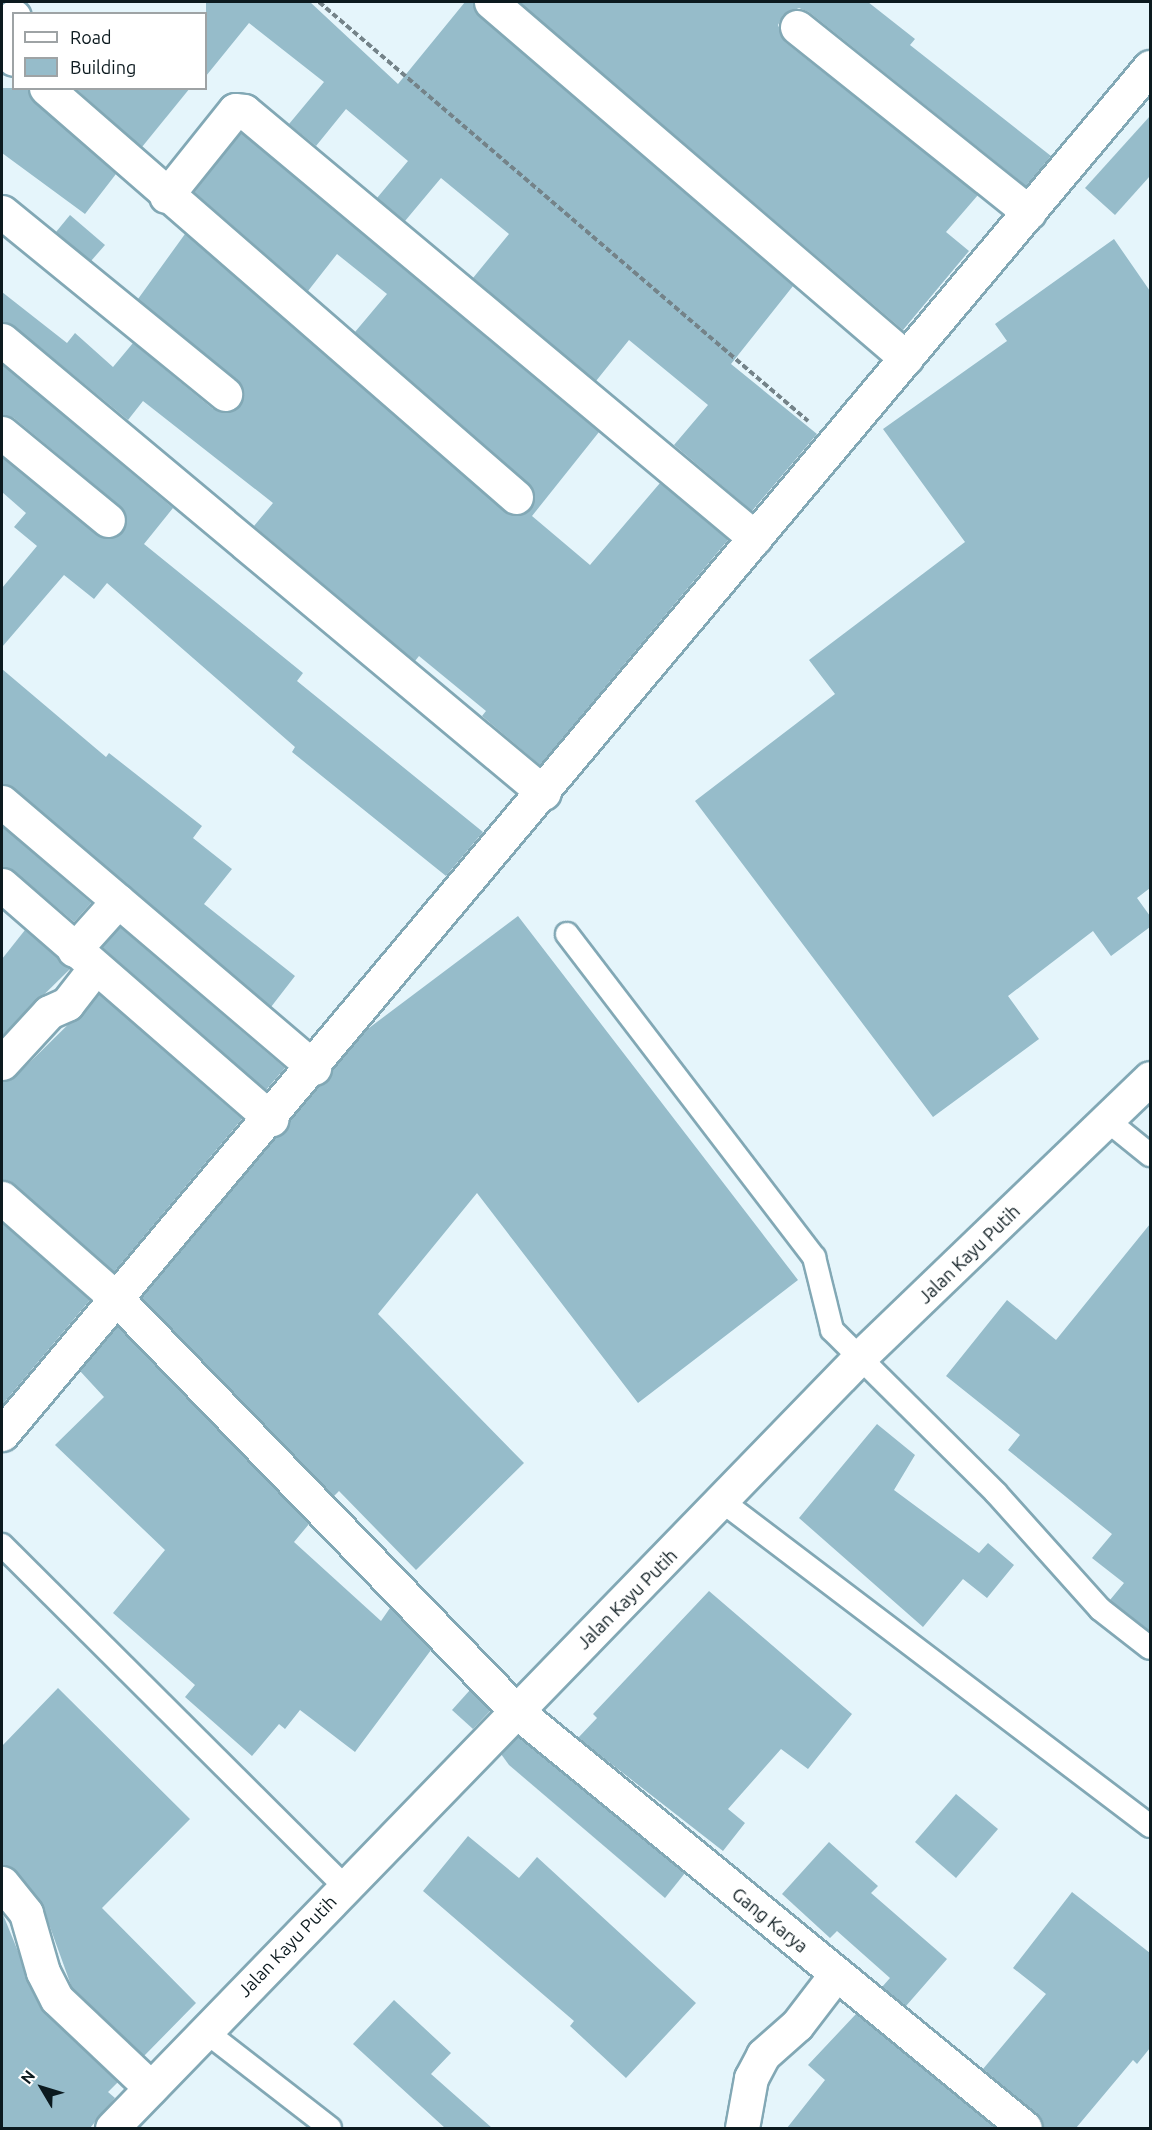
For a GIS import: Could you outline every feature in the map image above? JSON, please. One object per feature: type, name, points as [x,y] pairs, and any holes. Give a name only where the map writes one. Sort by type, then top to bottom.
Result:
[{"type":"street","points":[[491,2],[906,358]]},
{"type":"street","points":[[2,30],[12,18]]},
{"type":"street","points":[[797,27],[1029,212]]},
{"type":"street","points":[[2,1434],[314,1068],[1150,68]]},
{"type":"street","points":[[48,90],[166,196],[516,497]]},
{"type":"street","points":[[166,196],[235,110],[244,111],[755,538]]},
{"type":"street","points":[[2,212],[225,394]]},
{"type":"street","points":[[2,340],[544,793]]},
{"type":"street","points":[[2,434],[108,520]]},
{"type":"street","points":[[2,802],[314,1068]]},
{"type":"street","points":[[2,885],[271,1119]]},
{"type":"street","points":[[2,1064],[49,1012],[67,1004],[85,959],[118,901]]},
{"type":"street","name":"Jalan Kayu Putih","points":[[112,2128],[515,1710],[723,1502],[860,1357],[1150,1078]]},
{"type":"street","name":"Gang Karya","points":[[2,1198],[118,1300],[515,1710],[1025,2128]]},
{"type":"street","points":[[2,1883],[26,1913],[43,1972],[57,1999],[151,2088]]},
{"type":"street","points":[[742,2128],[751,2078],[763,2055],[797,2025],[836,1974]]},
{"type":"lane","points":[[567,934],[814,1257],[832,1330],[996,1492],[1100,1609],[1150,1648]]},
{"type":"lane","points":[[1108,1120],[1150,1155]]},
{"type":"lane","points":[[723,1502],[1150,1826]]},
{"type":"lane","points":[[2,1545],[344,1886]]},
{"type":"lane","points":[[205,2031],[330,2128]]},
{"type":"path","points":[[319,2],[834,444]]},
{"type":"building","points":[[206,2],[310,2],[398,84],[465,2],[473,2],[479,16],[793,286],[731,364],[817,434],[752,511],[674,445],[708,405],[629,340],[596,381],[473,278],[509,234],[441,178],[405,221],[377,198],[408,161],[346,109],[316,146],[289,124],[324,82],[249,23],[207,75]]},
{"type":"building","points":[[519,2],[868,2],[915,39],[910,45],[1051,156],[1026,186],[809,12],[799,8],[783,15],[778,25],[785,42],[978,195],[946,232],[969,251],[903,330]]},
{"type":"building","points":[[2,88],[29,90],[34,102],[116,174],[85,214],[2,153]]},
{"type":"building","points":[[77,90],[188,90],[142,147]]},
{"type":"building","points":[[1150,116],[1150,176],[1115,215],[1085,188]]},
{"type":"building","points":[[241,133],[599,432],[532,516],[590,565],[660,483],[728,540],[540,765],[482,716],[486,711],[419,656],[415,661],[254,526],[273,503],[143,401],[128,420],[14,326],[2,322],[2,292],[67,343],[75,333],[113,367],[133,343],[213,409],[232,411],[243,398],[237,380],[138,299],[185,234],[504,511],[513,515],[530,510],[534,500],[528,483],[355,332],[387,294],[337,254],[308,291],[194,192]]},
{"type":"building","points":[[70,215],[105,245],[91,261],[56,232]]},
{"type":"building","points":[[1114,239],[1150,291],[1150,888],[1137,898],[1150,916],[1150,927],[1111,956],[1093,931],[1008,996],[1039,1039],[933,1117],[695,801],[835,694],[809,660],[965,542],[883,429],[1007,341],[995,324]]},
{"type":"building","points":[[2,364],[173,508],[144,544],[303,673],[297,681],[483,832],[446,876],[292,752],[295,747],[107,583],[94,599],[64,575],[2,647],[2,588],[37,546],[14,527],[26,513],[2,492],[2,457],[97,535],[115,537],[127,522],[120,506],[14,418],[2,415]]},
{"type":"building","points":[[2,669],[106,757],[109,753],[202,826],[193,838],[232,869],[204,904],[295,976],[271,1007],[14,788],[2,784]]},
{"type":"building","points":[[2,826],[91,903],[74,922],[14,871],[2,867]]},
{"type":"building","points":[[518,916],[798,1280],[638,1403],[477,1193],[378,1314],[524,1463],[416,1570],[339,1491],[334,1496],[141,1297],[365,1031]]},
{"type":"building","points":[[120,927],[285,1068],[266,1090],[102,947]]},
{"type":"building","points":[[25,930],[70,969],[2,1036],[2,959]]},
{"type":"building","points":[[99,994],[242,1119],[114,1272],[14,1184],[2,1180],[2,1081],[16,1076]]},
{"type":"building","points":[[2,1223],[90,1300],[2,1405]]},
{"type":"building","points":[[1150,1224],[1150,1631],[1110,1600],[1124,1583],[1092,1558],[1112,1534],[1008,1450],[1020,1435],[946,1376],[1007,1300],[1056,1340]]},
{"type":"building","points":[[117,1326],[309,1524],[294,1542],[381,1621],[390,1608],[431,1650],[355,1752],[300,1710],[285,1729],[279,1724],[252,1756],[185,1697],[195,1685],[113,1613],[165,1550],[55,1445],[104,1397],[80,1371]]},
{"type":"building","points":[[877,1424],[915,1455],[894,1490],[979,1553],[988,1543],[1014,1565],[987,1598],[963,1579],[923,1627],[799,1518]]},
{"type":"building","points":[[709,1591],[852,1714],[808,1769],[781,1749],[728,1809],[745,1823],[723,1851],[578,1738],[597,1718],[593,1714]]},
{"type":"building","points":[[58,1688],[190,1819],[102,1908],[196,2003],[144,2056],[72,1988],[41,1902],[16,1871],[2,1865],[2,1746]]},
{"type":"building","points":[[470,1690],[490,1711],[473,1729],[452,1710]]},
{"type":"building","points":[[518,1737],[685,1873],[665,1898],[509,1765],[501,1754]]},
{"type":"building","points":[[956,1794],[998,1829],[956,1878],[915,1842]]},
{"type":"building","points":[[468,1836],[519,1878],[537,1857],[696,2003],[626,2078],[570,2026],[574,2021],[423,1891]]},
{"type":"building","points":[[829,1842],[878,1886],[871,1893],[947,1959],[906,2006],[882,1987],[890,1978],[837,1931],[830,1938],[782,1894]]},
{"type":"building","points":[[1072,1892],[1150,1953],[1150,2048],[1137,2064],[1133,2060],[1076,2128],[1043,2128],[1037,2114],[983,2069],[1046,1994],[1013,1968]]},
{"type":"building","points":[[2,1912],[41,2008],[118,2082],[108,2092],[115,2098],[90,2128],[2,2128]]},
{"type":"building","points":[[394,2000],[451,2053],[431,2074],[492,2128],[445,2128],[353,2044]]},
{"type":"building","points":[[856,2014],[996,2128],[787,2128],[825,2080],[808,2065]]}]
